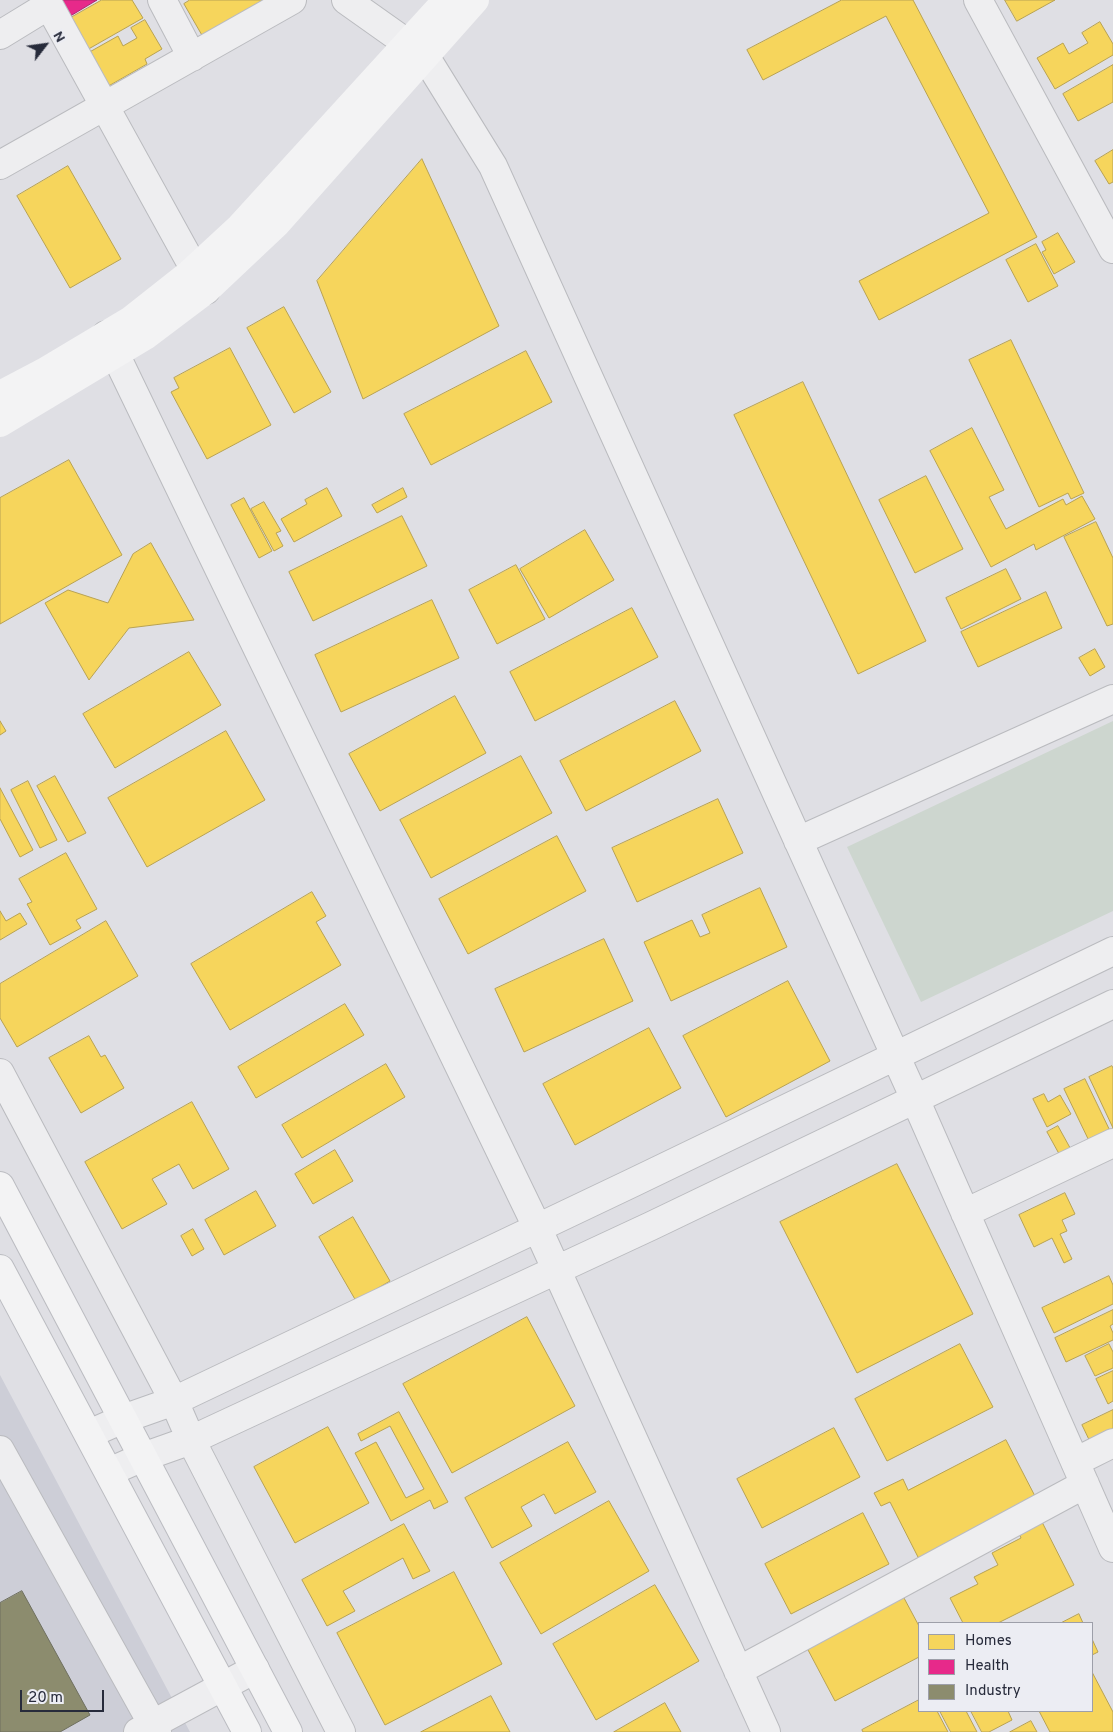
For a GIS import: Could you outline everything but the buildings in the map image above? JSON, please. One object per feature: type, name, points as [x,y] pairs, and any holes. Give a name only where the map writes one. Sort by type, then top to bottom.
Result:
[{"type":"main road","points":[[0,395],[111,345],[145,336],[200,280],[277,222],[416,49],[447,0]]},
{"type":"main road","points":[[416,49],[475,0]]},
{"type":"main road","points":[[0,423],[111,345]]},
{"type":"main road","points":[[0,1186],[288,1732]]},
{"type":"main road","points":[[0,1269],[247,1732]]},
{"type":"street","points":[[162,0],[192,57]]},
{"type":"street","points":[[0,165],[292,0]]},
{"type":"street","points":[[346,0],[416,49],[493,166],[896,1056],[1113,1548]]},
{"type":"street","points":[[978,0],[1112,243]]},
{"type":"street","points":[[0,35],[48,2],[200,280]]},
{"type":"street","points":[[111,345],[538,1227],[766,1732]]},
{"type":"street","points":[[798,841],[1113,700]]},
{"type":"street","points":[[89,1434],[123,1419],[174,1401],[1113,951]]},
{"type":"street","points":[[109,1472],[143,1457],[191,1440],[651,1226],[1113,1004]]},
{"type":"street","points":[[0,1073],[174,1401],[191,1440],[341,1732]]},
{"type":"street","points":[[965,1213],[1110,1151]]},
{"type":"street","points":[[738,1671],[1080,1473],[1113,1443]]},
{"type":"street","points":[[0,1450],[149,1729],[255,1669]]},
{"type":"shaded area","points":[[1113,721],[1113,911],[921,1002],[847,847]]},
{"type":"shaded area","points":[[0,1375],[190,1732],[0,1732]]}]
